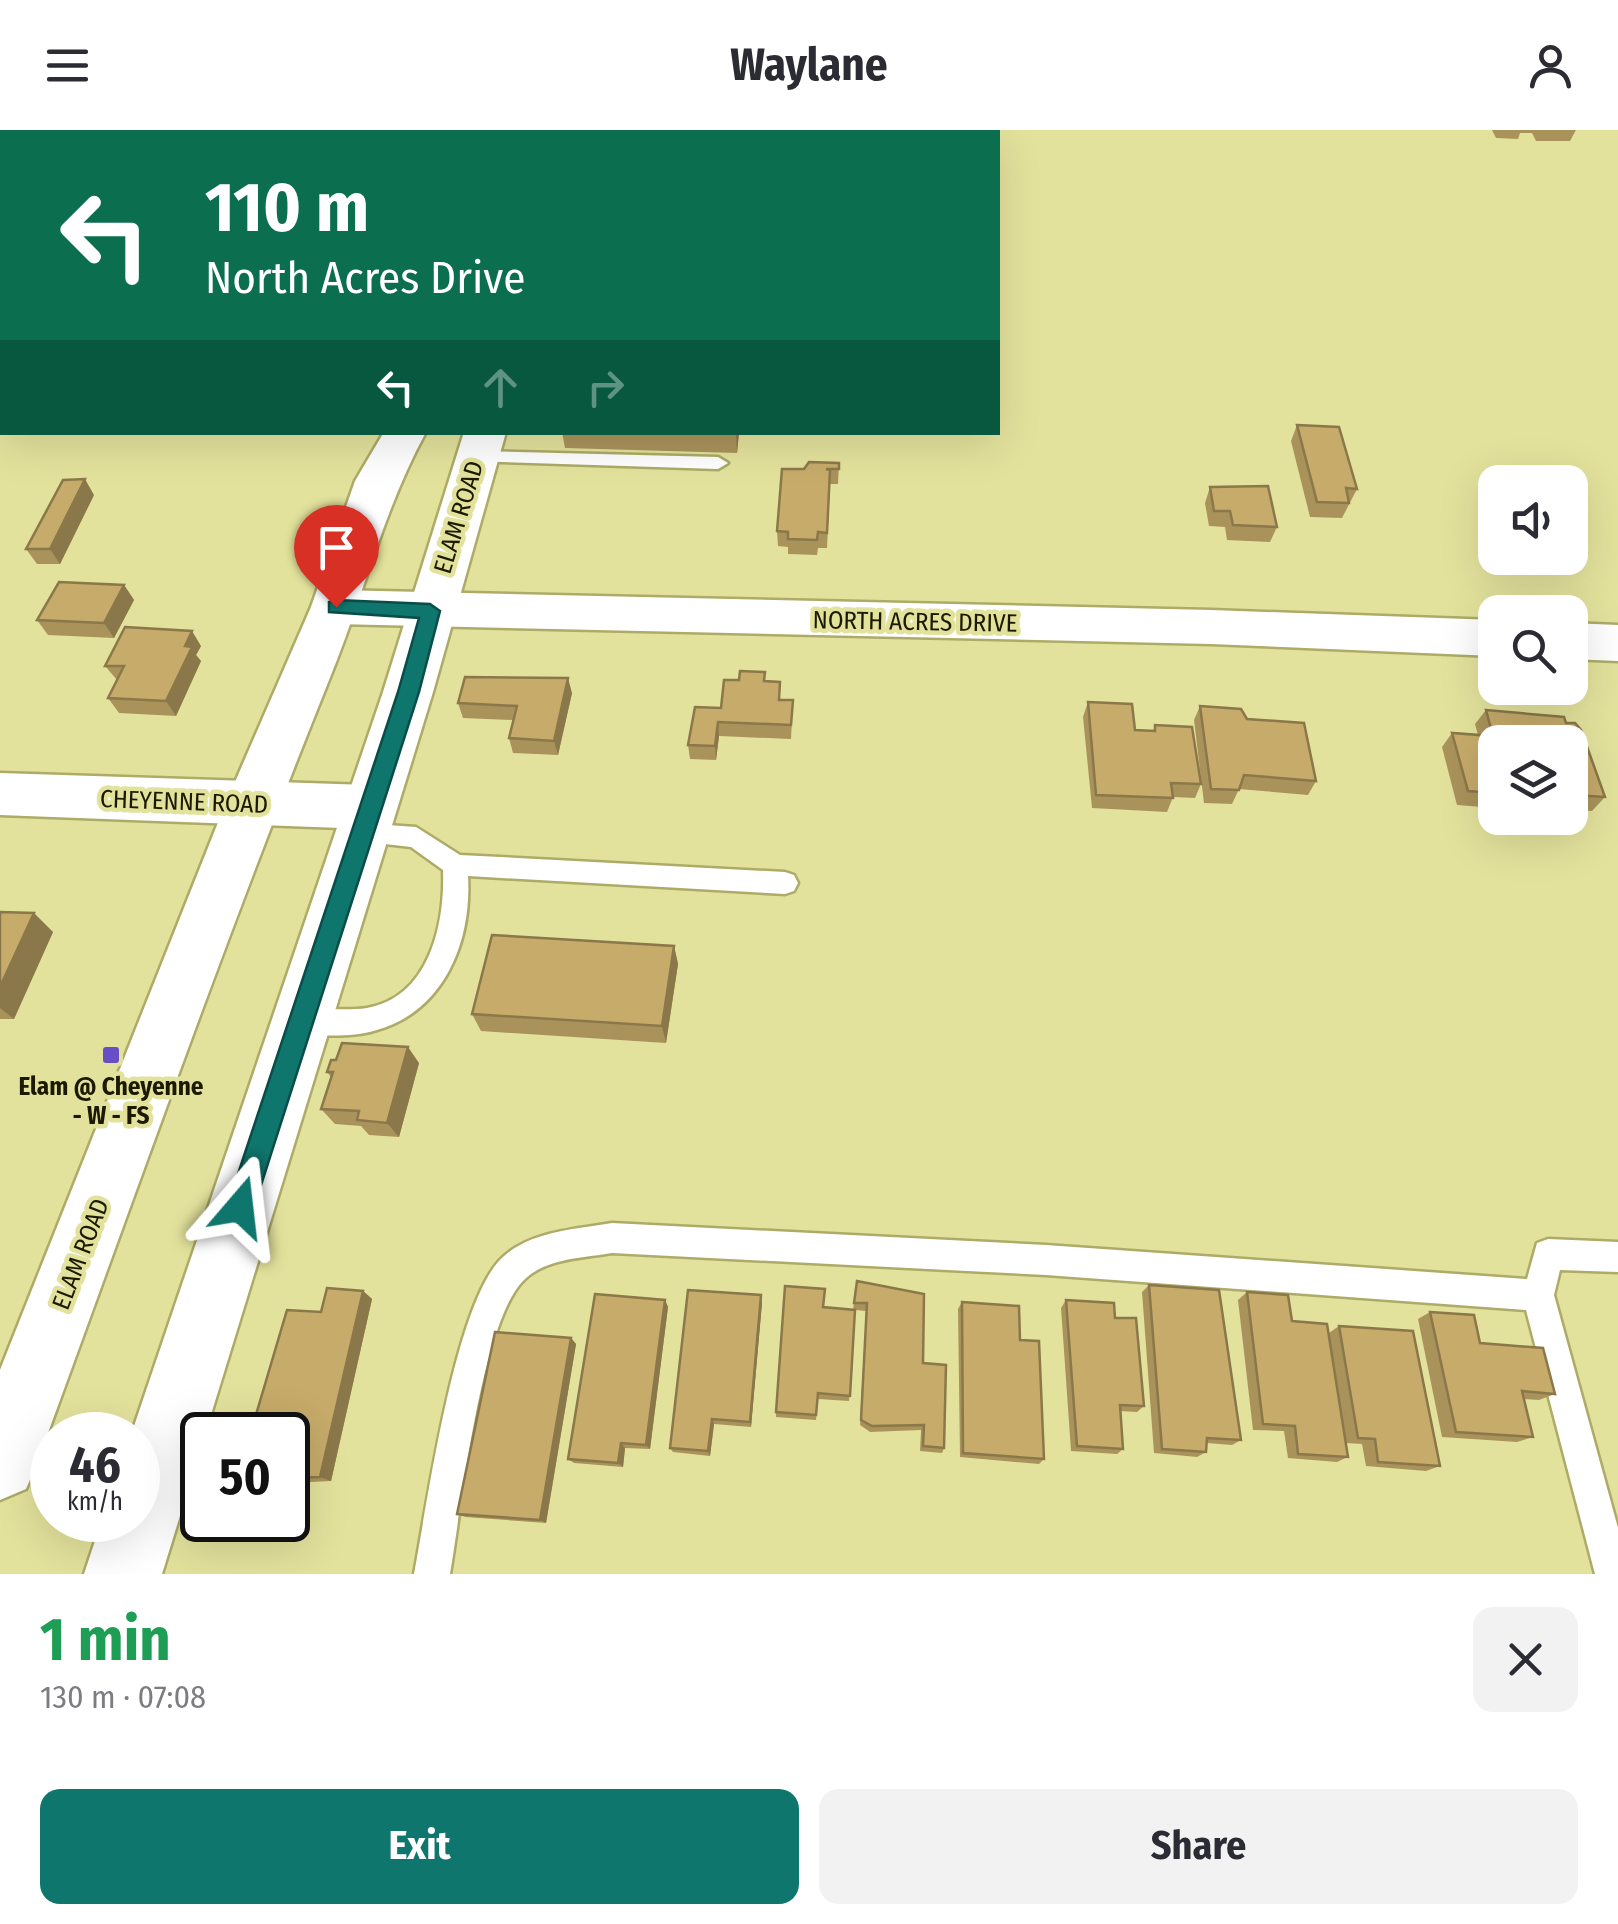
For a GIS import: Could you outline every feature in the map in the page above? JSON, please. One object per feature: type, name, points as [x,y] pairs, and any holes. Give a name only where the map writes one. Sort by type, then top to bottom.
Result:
[{"type":"main road","name":"ELAM ROAD","points":[[0,1463],[252,804],[336,607],[377,481],[403,435]]},
{"type":"main road","name":"ELAM ROAD","points":[[123,1574],[363,820],[408,692],[481,445]]},
{"type":"main road","name":"NORTH ACRES DRIVE","points":[[336,607],[1173,626],[1478,637]]},
{"type":"main road","points":[[1588,642],[1618,643]]},
{"type":"main road","name":"CHEYENNE ROAD","points":[[0,794],[252,804],[363,820]]},
{"type":"lane","points":[[481,445],[718,463]]},
{"type":"lane","points":[[363,820],[416,837],[455,865],[785,884]]},
{"type":"lane","points":[[298,1023],[378,1018],[411,1000],[438,973],[459,898],[455,865]]},
{"type":"lane","points":[[432,1574],[478,1339],[495,1292],[512,1269],[551,1249],[630,1239],[1046,1260],[1538,1295]]},
{"type":"lane","points":[[1613,1574],[1538,1295],[1548,1254],[1618,1257]]},
{"type":"building","points":[[1297,425],[1339,427],[1357,489],[1346,488],[1349,503],[1317,502]]},
{"type":"building","points":[[809,462],[839,463],[839,469],[826,469],[830,470],[827,533],[818,532],[817,540],[788,539],[788,532],[777,531],[782,469],[804,469]]},
{"type":"building","points":[[85,479],[50,549],[26,549],[63,480]]},
{"type":"building","points":[[1268,486],[1277,527],[1233,525],[1230,511],[1214,511],[1210,487]]},
{"type":"building","points":[[59,582],[124,585],[104,623],[37,620]]},
{"type":"building","points":[[125,627],[192,631],[185,646],[192,647],[166,701],[108,698],[124,666],[105,666]]},
{"type":"building","points":[[740,671],[765,672],[764,681],[780,682],[779,700],[793,700],[791,725],[718,722],[715,746],[688,745],[695,707],[721,708],[724,680],[739,680]]},
{"type":"building","points":[[465,677],[568,678],[554,741],[509,738],[517,706],[458,703]]},
{"type":"building","points":[[1088,702],[1132,704],[1135,730],[1155,731],[1155,725],[1192,727],[1201,784],[1171,783],[1173,798],[1096,795]]},
{"type":"building","points":[[1200,706],[1241,709],[1247,719],[1304,723],[1316,781],[1244,775],[1239,790],[1211,789]]},
{"type":"building","points":[[1486,710],[1564,717],[1566,723],[1577,725],[1490,725]]},
{"type":"building","points":[[1452,733],[1478,735],[1478,792],[1468,791]]},
{"type":"building","points":[[1588,750],[1605,797],[1588,796]]},
{"type":"building","points":[[0,912],[34,913],[0,987]]},
{"type":"building","points":[[492,935],[674,946],[662,1026],[472,1014]]},
{"type":"building","points":[[342,1043],[408,1047],[387,1123],[357,1120],[359,1111],[321,1109],[333,1072],[327,1072]]},
{"type":"building","points":[[857,1281],[924,1294],[923,1363],[946,1365],[944,1448],[923,1446],[924,1425],[872,1426],[861,1420],[867,1303],[854,1303]]},
{"type":"building","points":[[1149,1285],[1219,1290],[1241,1440],[1207,1438],[1206,1452],[1162,1449]]},
{"type":"building","points":[[785,1286],[825,1289],[823,1307],[855,1310],[850,1396],[818,1393],[816,1415],[776,1412]]},
{"type":"building","points":[[327,1288],[363,1291],[320,1477],[310,1477],[310,1412],[257,1412],[287,1310],[321,1312]]},
{"type":"building","points":[[688,1290],[761,1295],[750,1422],[712,1419],[708,1451],[670,1448]]},
{"type":"building","points":[[1247,1292],[1288,1295],[1292,1321],[1327,1324],[1348,1457],[1298,1454],[1295,1426],[1263,1424]]},
{"type":"building","points":[[595,1294],[665,1300],[646,1445],[621,1443],[618,1463],[568,1459]]},
{"type":"building","points":[[1066,1300],[1114,1303],[1115,1318],[1136,1318],[1144,1406],[1120,1405],[1123,1449],[1077,1446]]},
{"type":"building","points":[[962,1302],[1019,1306],[1020,1340],[1039,1341],[1044,1459],[963,1453]]},
{"type":"building","points":[[1430,1312],[1474,1315],[1480,1343],[1543,1348],[1555,1394],[1522,1391],[1533,1437],[1456,1432]]},
{"type":"building","points":[[1339,1326],[1413,1331],[1440,1466],[1378,1462],[1375,1439],[1358,1438]]},
{"type":"building","points":[[495,1332],[571,1338],[540,1520],[457,1514]]},
{"type":"place","name":"Elam @ Cheyenne - W - FS","points":[[111,1055]]},
{"type":"route","points":[[240,1207],[408,692],[430,611],[336,607]]}]
